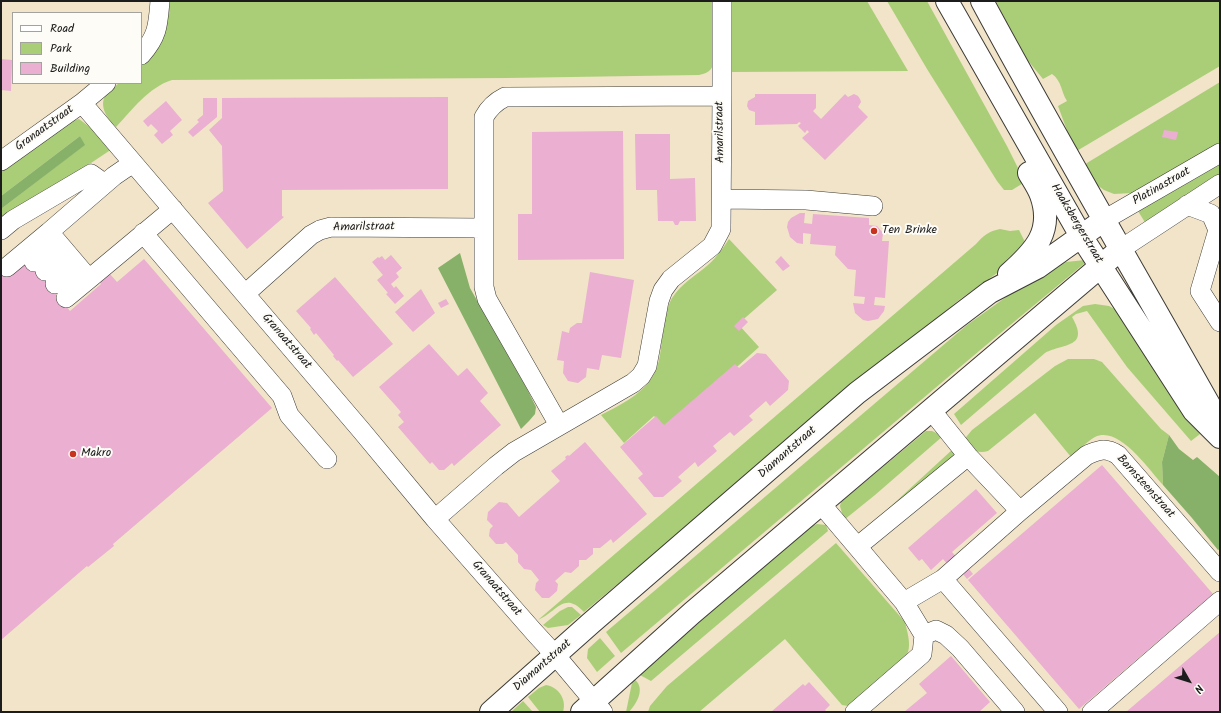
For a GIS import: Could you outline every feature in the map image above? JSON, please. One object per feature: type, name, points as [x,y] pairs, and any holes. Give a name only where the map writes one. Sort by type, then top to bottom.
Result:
[{"type":"main road","name":"Haaksbergerstraat","points":[[947,1],[1081,236],[1194,410],[1220,436]]},
{"type":"main road","points":[[982,1],[1220,424]]},
{"type":"main road","points":[[958,21],[966,56],[1041,194],[1046,212],[1045,227],[1030,254],[990,292]]},
{"type":"main road","name":"Diamantstraat","points":[[491,712],[556,656],[597,618],[857,393],[990,292],[1038,267],[1104,220]]},
{"type":"main road","points":[[593,709],[692,613],[1121,249]]},
{"type":"street","points":[[142,54],[148,47],[158,27],[160,1]]},
{"type":"street","points":[[722,1],[722,96]]},
{"type":"street","points":[[82,103],[105,84]]},
{"type":"street","name":"Amarilstraat","points":[[435,519],[508,456],[641,376],[647,366],[659,301],[663,290],[671,279],[712,246],[721,229],[722,96],[505,97],[488,109],[484,118],[484,287],[487,299],[559,425]]},
{"type":"street","name":"Granaatstraat","points":[[1,161],[82,103],[435,519],[556,656],[593,709]]},
{"type":"street","name":"Platinastraat","points":[[1104,220],[1220,153]]},
{"type":"street","points":[[67,254],[50,279],[67,254],[105,184],[133,163]]},
{"type":"street","points":[[1,230],[13,220],[91,174],[105,184]]},
{"type":"street","points":[[1121,249],[1220,184]]},
{"type":"street","points":[[722,199],[806,200],[873,206]]},
{"type":"street","points":[[1187,205],[1211,214],[1219,230],[1200,291],[1215,303],[1220,322]]},
{"type":"street","points":[[7,267],[67,254],[143,234],[173,209]]},
{"type":"street","name":"Amarilstraat","points":[[245,294],[311,235],[330,227],[484,228]]},
{"type":"street","points":[[143,234],[282,396],[289,415],[327,459]]},
{"type":"street","points":[[904,602],[943,579],[1020,511],[968,456],[931,410]]},
{"type":"street","name":"Barnsteenstraat","points":[[1020,511],[1087,455],[1099,451],[1110,450],[1118,456],[1220,572]]},
{"type":"street","points":[[858,546],[968,456]]},
{"type":"street","points":[[821,504],[904,602],[924,635],[922,654],[855,712]]},
{"type":"street","points":[[943,579],[1058,712]]},
{"type":"street","points":[[1092,712],[1220,601]]},
{"type":"street","points":[[924,635],[936,630],[946,635],[960,648],[1015,712]]},
{"type":"green space","points":[[169,1],[712,1],[714,62],[709,71],[699,75],[172,80],[148,93],[116,127],[105,113],[103,100],[105,96],[118,84],[142,84],[142,64],[149,58]]},
{"type":"green space","points":[[730,1],[867,1],[908,71],[731,72]]},
{"type":"green space","points":[[887,1],[927,1],[1007,146],[1025,182],[1012,190],[1004,190],[997,181],[927,69]]},
{"type":"green space","points":[[996,1],[1220,1],[1220,66],[1075,152],[1058,106],[1067,101],[1060,83],[1052,74],[1043,79],[1016,46]]},
{"type":"green space","points":[[1220,82],[1220,145],[1132,193],[1114,194],[1104,190],[1090,180],[1082,166]]},
{"type":"green space","points":[[79,119],[99,134],[112,149],[28,205],[1,227],[1,209],[84,145],[80,136],[1,196],[1,169],[59,125]]},
{"type":"green space","points":[[80,136],[85,145],[1,209],[1,196]]},
{"type":"green space","points":[[1220,164],[1220,179],[1146,224],[1138,211]]},
{"type":"green space","points":[[1000,229],[1010,231],[1019,230],[1025,242],[1000,271],[959,300],[584,612],[571,603],[566,603],[538,620],[984,236]]},
{"type":"green space","points":[[729,239],[777,290],[738,324],[759,347],[667,430],[654,416],[624,443],[601,415],[627,401],[643,389],[649,382],[658,364],[666,315],[672,298],[676,292],[711,262]]},
{"type":"green space","points":[[460,253],[470,288],[536,407],[535,414],[521,429],[438,268]]},
{"type":"green space","points":[[1085,260],[1085,263],[621,653],[606,632],[967,325],[1041,272],[1057,264]]},
{"type":"green space","points":[[1095,304],[1109,306],[1122,313],[1154,366],[1200,434],[1191,441],[1127,367],[1087,311],[1076,314],[1072,317],[1077,327],[1078,334],[1072,343],[1045,353],[961,425],[954,414],[1056,325],[1083,306]]},
{"type":"green space","points":[[1068,359],[1094,359],[1102,362],[1161,429],[1169,435],[1162,462],[1163,485],[1133,451],[1114,437],[1104,435],[1095,437],[1071,457],[1035,413],[988,451],[980,452],[971,449],[962,442],[972,430],[1055,366]]},
{"type":"green space","points":[[926,431],[932,431],[943,436],[844,520],[840,506],[841,502]]},
{"type":"green space","points":[[1169,435],[1179,449],[1193,460],[1197,457],[1220,477],[1220,549],[1218,550],[1163,485],[1162,462]]},
{"type":"green space","points":[[953,449],[955,457],[865,530]]},
{"type":"green space","points":[[817,524],[826,525],[828,531],[651,681],[638,674],[812,526]]},
{"type":"green space","points":[[836,543],[905,622],[908,633],[909,648],[905,657],[899,664],[848,706],[842,705],[785,639],[699,712],[648,712],[650,706],[667,686]]},
{"type":"green space","points":[[568,607],[572,607],[581,615],[568,625],[548,628],[543,625],[560,611]]},
{"type":"green space","points":[[600,638],[615,656],[597,672],[587,658],[588,649]]},
{"type":"green space","points":[[633,678],[639,686],[639,695],[629,712],[626,712]]},
{"type":"green space","points":[[546,685],[555,688],[561,695],[564,703],[563,712],[540,712],[528,697],[539,688]]},
{"type":"green space","points":[[523,701],[533,712],[511,712]]},
{"type":"building","points":[[1,59],[12,60],[11,91],[1,90]]},
{"type":"building","points":[[755,94],[816,94],[816,108],[813,111],[821,119],[845,94],[848,97],[854,94],[858,96],[861,102],[858,107],[868,117],[825,160],[802,138],[809,132],[807,130],[805,133],[798,126],[801,123],[799,122],[797,124],[755,125],[755,112],[749,110],[747,106],[748,101],[755,97]]},
{"type":"building","points":[[448,97],[448,189],[282,190],[282,216],[284,217],[247,249],[208,203],[223,191],[222,146],[209,130],[222,118],[222,98]]},
{"type":"building","points":[[203,98],[217,98],[217,117],[193,137],[188,132],[199,122],[197,120],[203,115]]},
{"type":"building","points":[[166,101],[182,120],[170,131],[173,135],[162,144],[154,135],[158,131],[151,124],[148,127],[143,121]]},
{"type":"building","points":[[1164,130],[1178,132],[1176,140],[1162,137]]},
{"type":"building","points":[[623,131],[624,259],[518,260],[518,214],[532,214],[532,132]]},
{"type":"building","points":[[635,134],[670,134],[670,179],[695,178],[696,221],[680,221],[678,225],[675,225],[673,221],[658,221],[657,190],[636,190]]},
{"type":"building","points":[[800,213],[805,213],[804,223],[812,224],[813,214],[869,218],[869,225],[877,226],[883,233],[882,241],[889,241],[885,298],[875,297],[874,305],[885,306],[884,311],[878,319],[868,321],[863,320],[855,313],[853,303],[864,304],[865,297],[854,296],[856,270],[848,269],[835,255],[836,246],[810,244],[811,234],[803,233],[803,244],[797,243],[790,237],[787,227],[788,222],[791,218]]},
{"type":"building","points":[[391,255],[402,268],[396,273],[399,277],[391,284],[394,288],[396,286],[404,296],[395,304],[377,280],[383,275],[372,262],[378,257],[379,258],[382,256],[385,260]]},
{"type":"building","points":[[781,256],[790,266],[783,271],[775,262]]},
{"type":"building","points":[[144,259],[272,408],[113,544],[114,546],[88,567],[87,566],[1,640],[1,266],[27,260],[70,311],[101,284],[99,281],[109,273],[117,282]]},
{"type":"building","points":[[590,272],[634,280],[621,358],[602,355],[599,370],[587,368],[586,377],[578,383],[568,381],[563,373],[564,361],[557,360],[562,331],[569,333],[570,328],[577,323],[582,323]]},
{"type":"building","points":[[335,277],[393,344],[353,377],[338,360],[337,361],[316,333],[314,335],[310,329],[311,328],[296,311]]},
{"type":"building","points":[[421,289],[435,313],[413,332],[395,312]]},
{"type":"building","points":[[446,299],[449,304],[441,308],[438,303]]},
{"type":"building","points":[[743,317],[748,322],[739,331],[734,326]]},
{"type":"building","points":[[429,344],[458,376],[467,368],[488,393],[480,401],[501,425],[454,466],[452,463],[444,470],[439,470],[432,462],[430,464],[398,427],[404,422],[398,415],[401,412],[379,387]]},
{"type":"building","points":[[757,353],[766,354],[789,381],[788,390],[770,406],[766,401],[749,416],[753,420],[734,436],[730,432],[713,446],[717,451],[698,467],[695,462],[678,477],[682,481],[663,497],[654,497],[638,478],[643,474],[620,447],[656,416],[664,425],[735,364],[739,368]]},
{"type":"building","points":[[585,442],[647,514],[613,543],[611,539],[600,548],[593,548],[593,554],[586,560],[579,560],[579,566],[571,573],[565,572],[555,581],[558,584],[557,591],[549,598],[542,598],[535,590],[536,583],[539,580],[531,570],[524,569],[518,562],[518,555],[506,542],[503,544],[496,544],[489,536],[490,529],[493,526],[487,520],[488,512],[499,502],[507,503],[519,517],[560,481],[551,471],[566,459],[565,457],[568,455],[569,456]]},
{"type":"building","points":[[1102,465],[1213,594],[1079,709],[968,580]]},
{"type":"building","points":[[976,489],[997,513],[952,552],[958,559],[949,566],[943,559],[931,570],[922,559],[919,561],[908,548]]},
{"type":"building","points":[[969,569],[973,574],[967,579],[963,574]]},
{"type":"building","points":[[1220,632],[1220,712],[1126,712]]},
{"type":"building","points":[[951,656],[990,702],[979,712],[904,712],[927,693],[919,684]]},
{"type":"building","points":[[809,682],[830,705],[825,710],[827,712],[771,712],[803,684],[805,686]]},
{"type":"place","name":"Ten Brinke","points":[[874,231]]},
{"type":"place","name":"Makro","points":[[73,454]]}]
